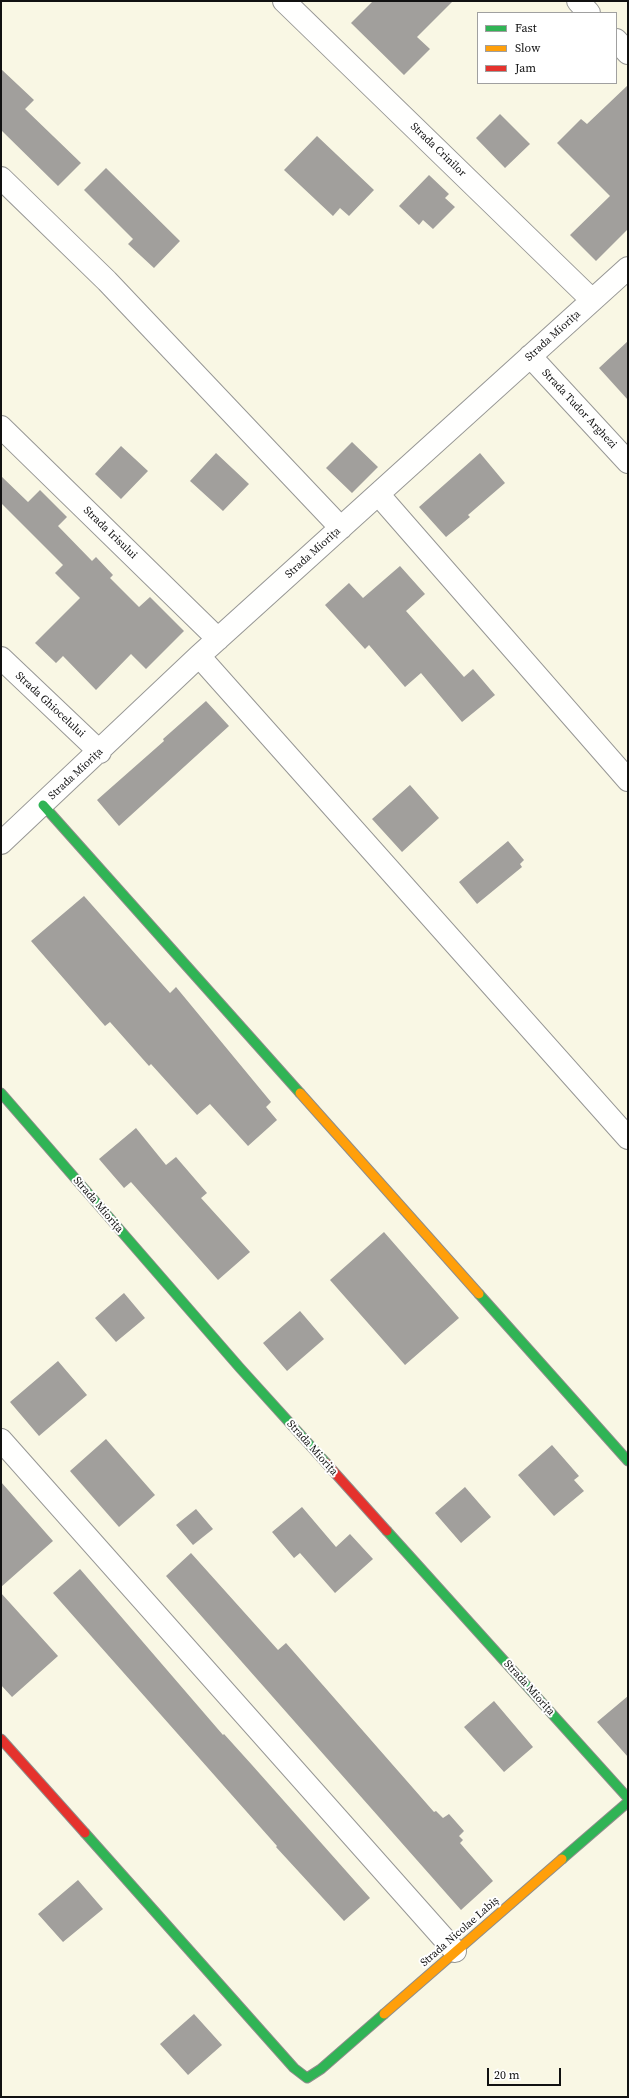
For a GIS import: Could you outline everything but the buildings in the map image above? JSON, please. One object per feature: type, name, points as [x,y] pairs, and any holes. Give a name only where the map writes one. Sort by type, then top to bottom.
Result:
[{"type":"street","name":"Strada Crinilor","points":[[284,1],[592,300]]},
{"type":"street","points":[[578,1],[588,12]]},
{"type":"street","points":[[617,41],[628,52]]},
{"type":"street","points":[[1,178],[107,281],[341,528]]},
{"type":"street","name":"Strada Miorița","points":[[1,843],[100,752],[199,656],[628,268]]},
{"type":"street","name":"Strada Tudor Arghezi","points":[[530,356],[628,462]]},
{"type":"street","name":"Strada Irisului","points":[[1,426],[218,639]]},
{"type":"street","points":[[378,494],[628,780]]},
{"type":"street","points":[[199,656],[628,1138]]},
{"type":"street","name":"Strada Ghiocelului","points":[[1,658],[100,752]]},
{"type":"street","points":[[43,805],[628,1462]]},
{"type":"street","name":"Strada Miorița","points":[[1,1093],[240,1368],[628,1798]]},
{"type":"street","points":[[1,1440],[455,1952]]},
{"type":"street","name":"Strada Nicolae Labiș","points":[[1,1739],[294,2068],[307,2078],[321,2069],[628,1802]]},
{"type":"shaded area","points":[[1,1],[628,1],[628,2097],[1,2097]]},
{"type":"traffic: fast","points":[[43,805],[300,1093]]},
{"type":"traffic: fast","points":[[1,1093],[240,1368],[326,1463]]},
{"type":"traffic: fast","points":[[479,1294],[628,1461]]},
{"type":"traffic: fast","points":[[387,1531],[628,1798]]},
{"type":"traffic: fast","points":[[562,1859],[628,1802]]},
{"type":"traffic: fast","points":[[85,1833],[294,2068],[307,2078],[321,2069],[384,2014]]},
{"type":"traffic: slow","points":[[300,1093],[479,1294]]},
{"type":"traffic: slow","points":[[384,2014],[562,1859]]},
{"type":"traffic: jam","points":[[326,1463],[387,1531]]},
{"type":"traffic: jam","points":[[1,1739],[85,1833]]}]
